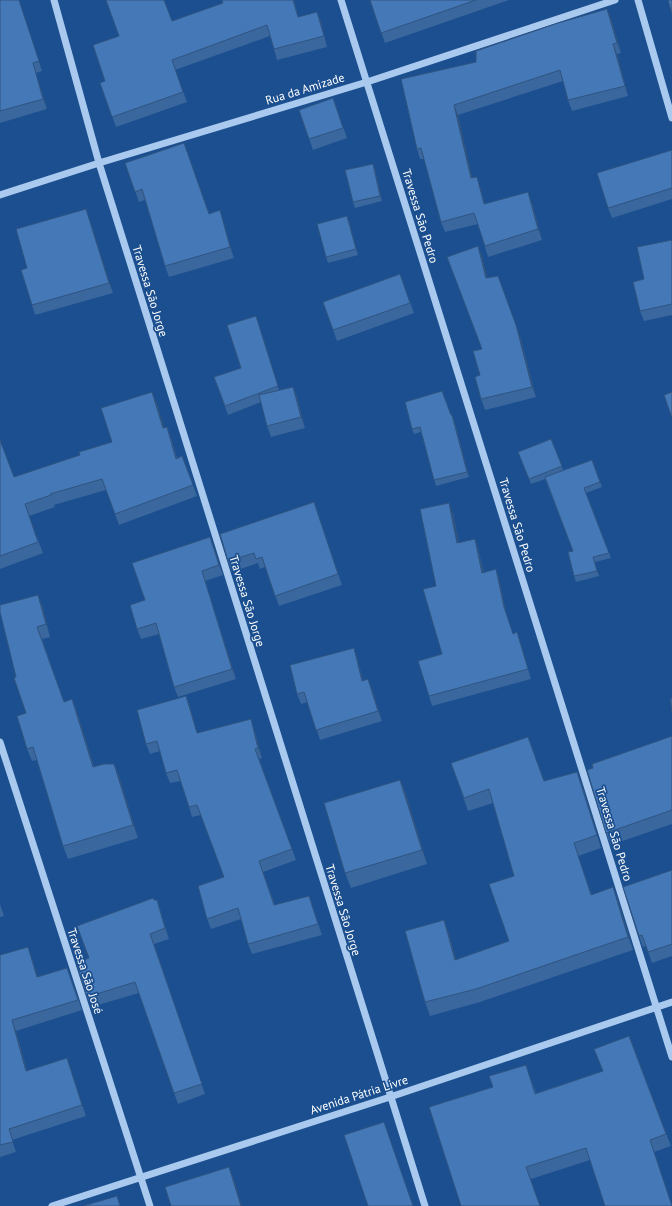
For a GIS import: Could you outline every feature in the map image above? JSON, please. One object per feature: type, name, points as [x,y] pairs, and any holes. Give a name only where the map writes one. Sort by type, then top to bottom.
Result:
[{"type":"street","name":"Travessa São Jorge","points":[[54,0],[99,163],[425,1206]]},
{"type":"street","name":"Travessa São Pedro","points":[[341,0],[672,1057]]},
{"type":"street","name":"Rua da Amizade","points":[[0,195],[99,163],[367,82],[615,0]]},
{"type":"street","points":[[638,0],[672,118]]},
{"type":"street","name":"Travessa São José","points":[[0,742],[150,1206]]},
{"type":"street","name":"Avenida Pátria Livre","points":[[52,1206],[390,1097],[672,1002]]},
{"type":"building","points":[[0,0],[19,0],[39,61],[33,63],[43,99],[0,111]]},
{"type":"building","points":[[106,0],[164,0],[172,21],[223,3],[222,0],[293,0],[298,17],[317,12],[324,36],[274,49],[267,25],[172,60],[183,92],[112,117],[100,83],[105,81],[93,45],[119,36]]},
{"type":"building","points":[[370,0],[476,0],[381,33]]},
{"type":"building","points":[[668,0],[672,0],[672,14]]},
{"type":"building","points":[[607,9],[617,43],[613,44],[625,86],[568,100],[560,70],[454,105],[471,178],[477,177],[484,204],[528,192],[538,229],[485,246],[474,213],[441,222],[421,148],[417,149],[401,79],[476,62],[476,51],[558,23]]},
{"type":"building","points":[[333,98],[343,128],[309,139],[299,110]]},
{"type":"building","points":[[184,143],[209,214],[220,210],[230,247],[165,266],[142,189],[135,192],[125,163]]},
{"type":"building","points":[[672,150],[672,188],[608,208],[597,173]]},
{"type":"building","points":[[373,164],[380,196],[353,202],[345,170]]},
{"type":"building","points":[[86,209],[109,283],[32,305],[21,270],[27,268],[16,229]]},
{"type":"building","points":[[347,216],[356,249],[326,257],[317,224]]},
{"type":"building","points":[[672,240],[672,304],[640,311],[633,282],[644,279],[637,247]]},
{"type":"building","points":[[478,246],[486,278],[498,276],[516,325],[532,387],[481,399],[475,377],[480,375],[473,351],[482,349],[447,257]]},
{"type":"building","points":[[400,274],[410,303],[333,330],[323,302]]},
{"type":"building","points":[[256,316],[278,386],[225,406],[214,377],[241,368],[227,325]]},
{"type":"building","points":[[293,387],[301,417],[267,426],[259,395]]},
{"type":"building","points":[[442,391],[452,415],[467,472],[434,480],[420,427],[412,429],[405,402]]},
{"type":"building","points":[[152,392],[163,428],[167,427],[176,459],[182,456],[193,485],[115,514],[102,479],[50,494],[51,495],[25,504],[38,542],[0,556],[0,440],[14,477],[80,455],[79,452],[112,442],[101,408]]},
{"type":"building","points":[[672,392],[672,418],[664,395]]},
{"type":"building","points":[[551,439],[562,466],[529,479],[518,452]]},
{"type":"building","points":[[592,460],[600,482],[584,488],[609,553],[593,557],[597,571],[574,576],[568,552],[573,551],[545,477]]},
{"type":"building","points":[[314,502],[338,574],[275,596],[262,557],[256,559],[254,553],[228,561],[220,534]]},
{"type":"building","points":[[449,503],[457,543],[475,539],[482,573],[496,569],[504,607],[513,634],[517,632],[528,669],[429,696],[418,661],[442,654],[423,589],[436,586],[420,509]]},
{"type":"building","points":[[210,537],[219,565],[202,571],[232,669],[174,687],[156,623],[137,629],[130,605],[145,600],[132,563]]},
{"type":"building","points":[[38,595],[46,624],[37,627],[64,702],[72,699],[93,767],[104,764],[114,764],[133,825],[63,846],[33,747],[27,749],[17,716],[26,713],[14,678],[16,677],[0,612],[0,605]]},
{"type":"building","points":[[354,648],[362,681],[368,679],[378,711],[316,730],[304,692],[297,694],[290,665]]},
{"type":"building","points":[[186,696],[197,733],[251,719],[258,748],[255,749],[292,849],[259,861],[274,905],[309,896],[318,924],[248,944],[238,908],[207,919],[198,886],[224,877],[197,805],[189,807],[177,770],[166,773],[157,741],[146,744],[137,710]]},
{"type":"building","points":[[672,698],[672,712],[670,699]]},
{"type":"building","points":[[672,736],[672,810],[606,833],[587,770],[593,768],[592,764]]},
{"type":"building","points":[[528,737],[544,781],[577,772],[597,835],[574,843],[591,895],[613,887],[628,937],[476,989],[425,1002],[405,931],[444,920],[455,960],[509,941],[489,884],[514,876],[489,789],[464,798],[451,763]]},
{"type":"building","points":[[400,780],[422,850],[345,873],[324,803]]},
{"type":"building","points":[[672,870],[672,944],[648,952],[642,935],[639,936],[623,887]]},
{"type":"building","points":[[153,898],[154,900],[157,900],[165,928],[150,934],[202,1084],[174,1093],[135,982],[87,997],[77,966],[85,963],[84,960],[89,958],[77,926]]},
{"type":"building","points":[[28,947],[37,977],[67,968],[78,1000],[12,1020],[26,1071],[67,1058],[82,1105],[9,1129],[13,1142],[0,1145],[0,955]]},
{"type":"building","points":[[629,1036],[666,1134],[650,1140],[672,1206],[605,1206],[586,1148],[526,1167],[540,1206],[461,1206],[429,1107],[493,1087],[489,1076],[526,1065],[535,1094],[603,1071],[594,1049]]},
{"type":"building","points":[[384,1122],[413,1206],[368,1206],[344,1135]]},
{"type":"building","points":[[229,1167],[241,1206],[171,1206],[165,1187]]},
{"type":"building","points":[[117,1196],[120,1206],[83,1206]]}]
